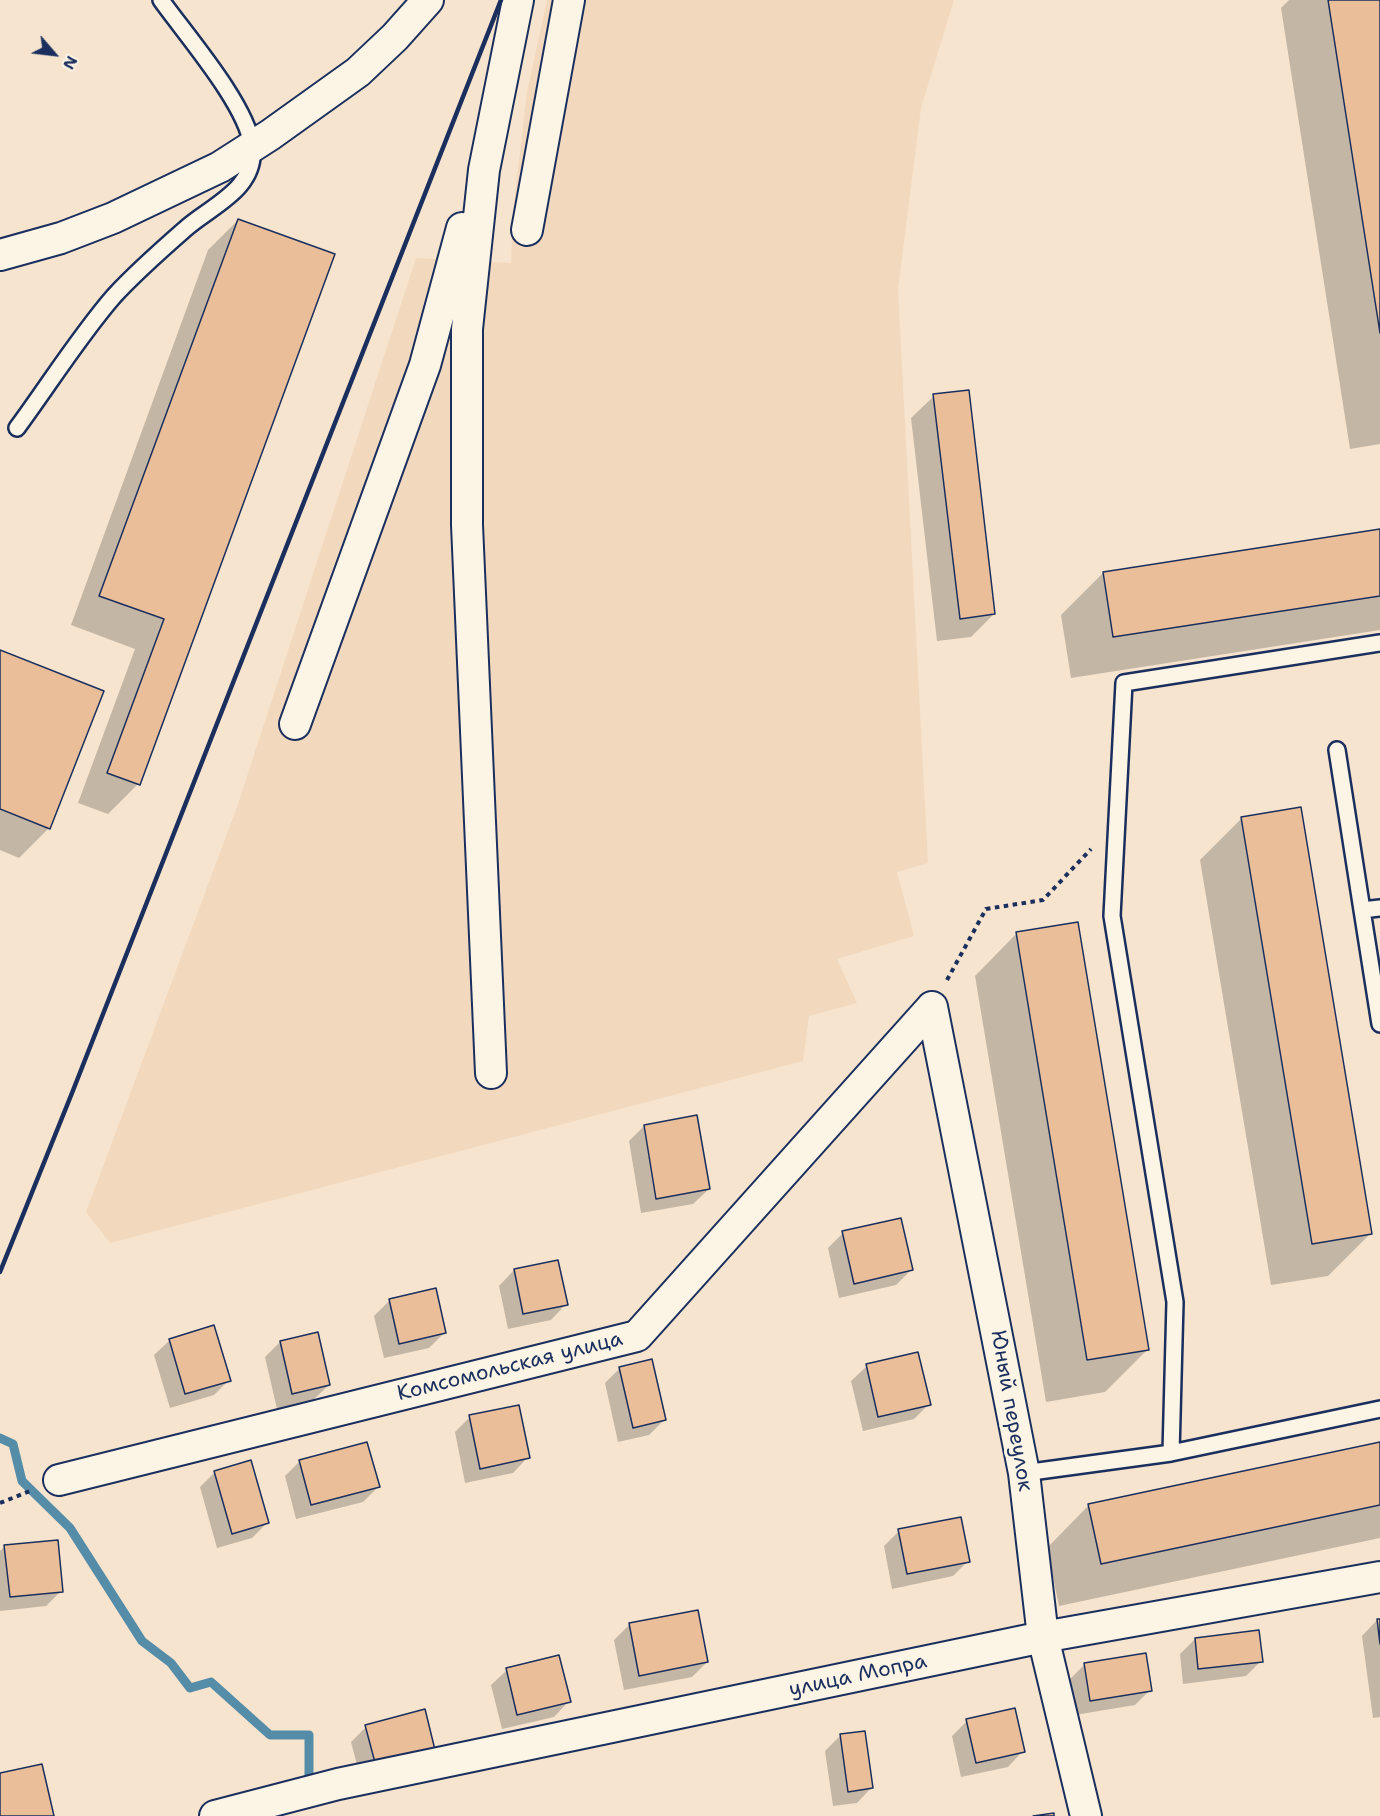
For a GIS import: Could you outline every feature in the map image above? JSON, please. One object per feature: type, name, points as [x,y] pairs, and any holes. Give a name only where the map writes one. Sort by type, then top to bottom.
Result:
[{"type":"street","points":[[0,255],[61,238],[113,218],[220,167],[321,100],[358,72],[395,37],[428,0]]},
{"type":"street","points":[[491,1073],[470,593],[466,444],[467,329],[484,170],[518,0]]},
{"type":"street","points":[[527,230],[570,0]]},
{"type":"street","points":[[295,724],[425,365],[501,80]]},
{"type":"street","name":"Юный переулок","points":[[932,1007],[1024,1473],[1043,1637],[1086,1816]]},
{"type":"street","name":"Комсомольская улица","points":[[59,1480],[637,1336],[932,1007]]},
{"type":"street","name":"улица Мопра","points":[[216,1816],[338,1784],[1043,1637],[1380,1577]]},
{"type":"lane","points":[[16,428],[114,297],[192,222],[241,185],[250,168],[252,146],[243,118],[233,99],[161,0]]},
{"type":"lane","points":[[1171,1453],[1175,1302],[1112,916],[1124,682],[1380,643]]},
{"type":"lane","points":[[1337,750],[1380,1024]]},
{"type":"lane","points":[[1362,910],[1380,908]]},
{"type":"lane","points":[[1024,1473],[1171,1453],[1380,1409]]},
{"type":"path","points":[[932,1007],[986,909],[1043,900],[1117,822]]},
{"type":"shaded area","points":[[547,0],[954,0],[921,108],[898,289],[928,863],[897,872],[914,936],[837,959],[857,1003],[809,1016],[803,1061],[110,1243],[86,1212],[237,807],[416,258],[511,263],[513,212],[527,92]]},
{"type":"building","points":[[1328,0],[1380,0],[1380,333]]},
{"type":"building","points":[[238,219],[335,254],[140,785],[107,773],[164,619],[99,596]]},
{"type":"building","points":[[969,390],[995,614],[960,619],[933,394]]},
{"type":"building","points":[[1380,529],[1380,596],[1113,637],[1103,572]]},
{"type":"building","points":[[0,650],[104,691],[50,829],[0,809]]},
{"type":"building","points":[[1301,807],[1372,1234],[1312,1244],[1241,817]]},
{"type":"building","points":[[1078,922],[1149,1350],[1087,1360],[1016,932]]},
{"type":"building","points":[[697,1115],[710,1189],[656,1199],[644,1125]]},
{"type":"building","points":[[901,1218],[913,1270],[854,1284],[842,1231]]},
{"type":"building","points":[[558,1260],[568,1305],[523,1314],[514,1269]]},
{"type":"building","points":[[436,1288],[446,1333],[399,1344],[389,1299]]},
{"type":"building","points":[[214,1325],[231,1381],[185,1394],[169,1339]]},
{"type":"building","points":[[318,1332],[330,1385],[292,1394],[280,1341]]},
{"type":"building","points":[[918,1352],[931,1405],[878,1417],[866,1364]]},
{"type":"building","points":[[652,1359],[666,1420],[633,1428],[619,1367]]},
{"type":"building","points":[[519,1405],[530,1458],[480,1469],[469,1415]]},
{"type":"building","points":[[367,1442],[380,1487],[311,1505],[299,1460]]},
{"type":"building","points":[[1380,1442],[1380,1505],[1101,1564],[1088,1504]]},
{"type":"building","points":[[251,1460],[269,1523],[232,1534],[214,1471]]},
{"type":"building","points":[[961,1517],[970,1562],[907,1574],[898,1529]]},
{"type":"building","points":[[58,1540],[63,1592],[10,1597],[4,1545]]},
{"type":"building","points":[[698,1610],[708,1662],[639,1676],[629,1623]]},
{"type":"building","points":[[1377,1619],[1380,1619],[1380,1644]]},
{"type":"building","points":[[1259,1630],[1263,1662],[1198,1669],[1195,1638]]},
{"type":"building","points":[[1146,1653],[1152,1691],[1090,1701],[1084,1663]]},
{"type":"building","points":[[559,1655],[571,1702],[517,1715],[506,1668]]},
{"type":"building","points":[[1015,1708],[1025,1752],[976,1763],[966,1719]]},
{"type":"building","points":[[425,1709],[436,1754],[377,1770],[365,1725]]},
{"type":"building","points":[[865,1731],[873,1788],[848,1792],[840,1734]]},
{"type":"building","points":[[42,1764],[54,1816],[0,1816],[0,1773]]},
{"type":"building","points":[[1054,1813],[1054,1816],[1033,1816]]},
{"type":"waterway","points":[[0,1438],[13,1444],[22,1481],[70,1528],[142,1641],[171,1663],[190,1688],[211,1682],[270,1735],[309,1735],[309,1782],[306,1786]]},
{"type":"railway","points":[[0,1272],[501,0]]}]
